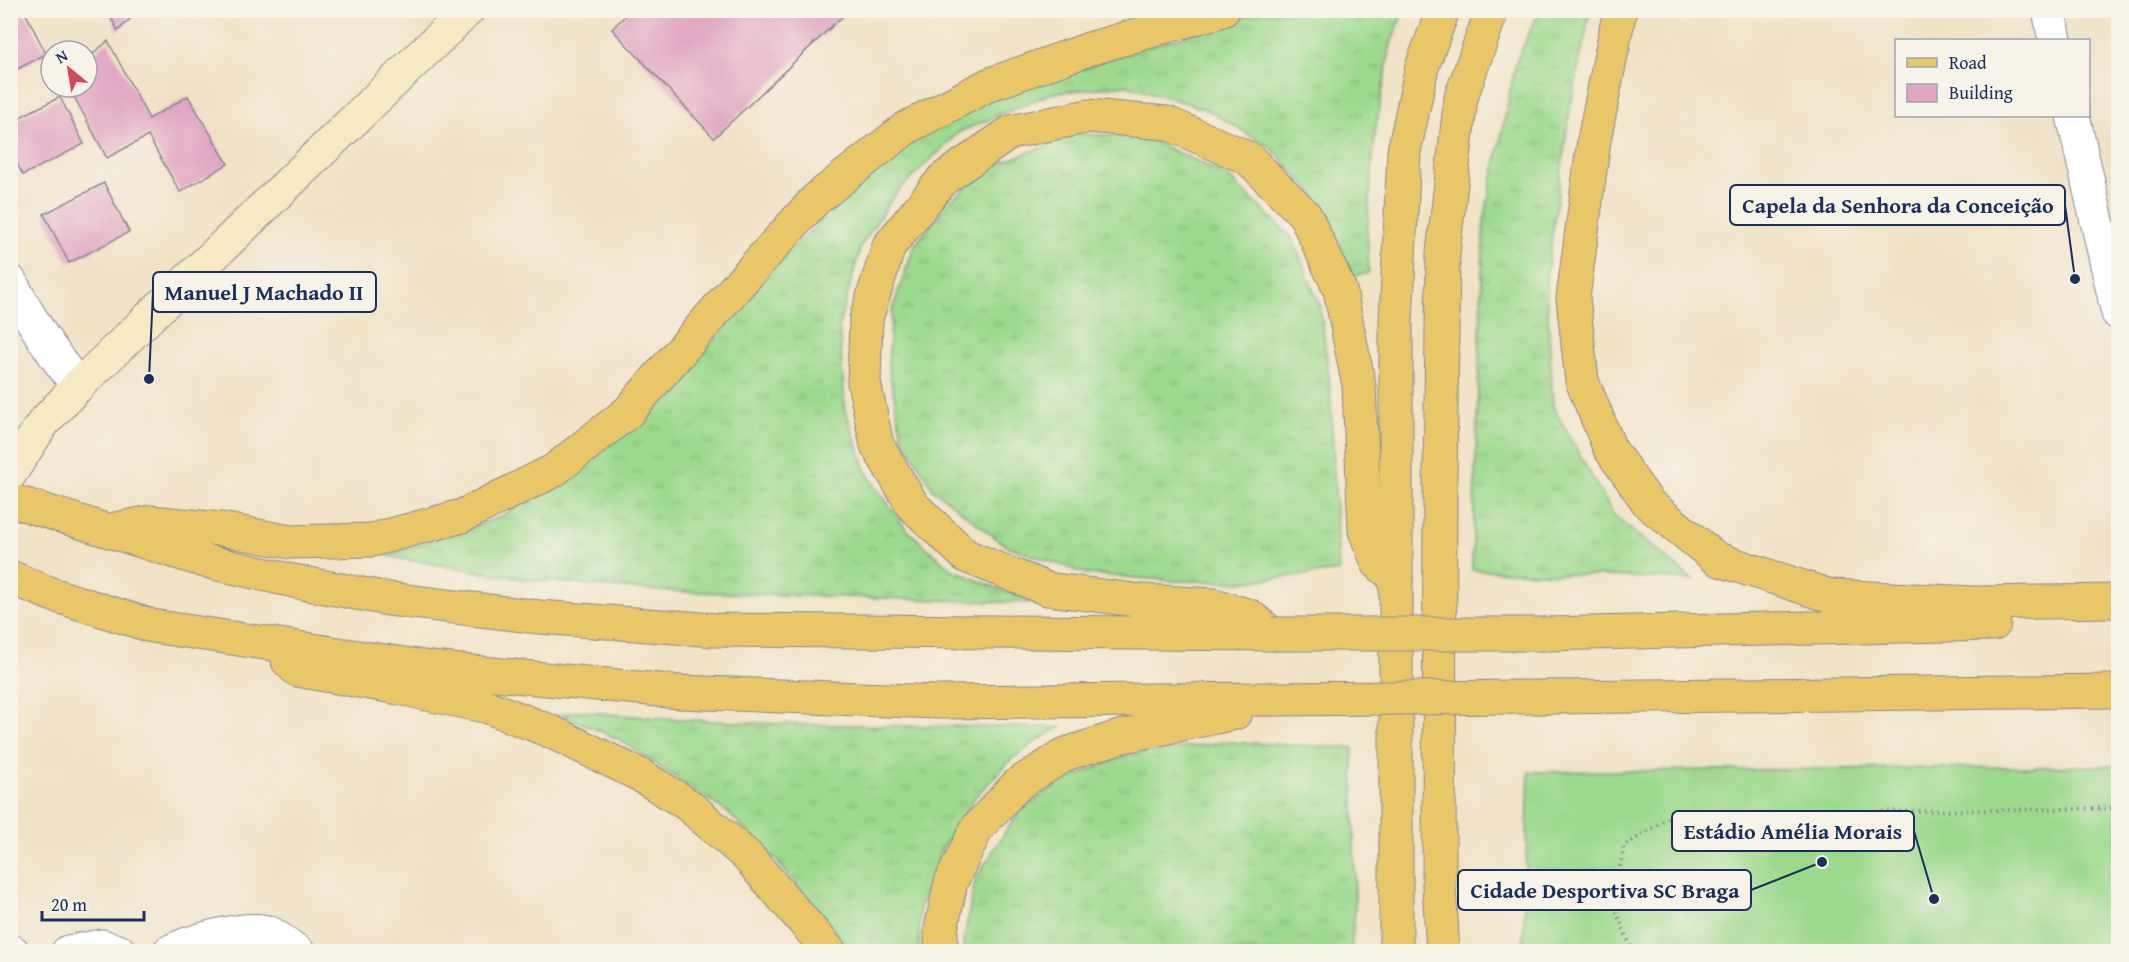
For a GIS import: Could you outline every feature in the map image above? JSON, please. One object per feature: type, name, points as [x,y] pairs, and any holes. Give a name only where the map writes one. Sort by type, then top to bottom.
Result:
[{"type":"main road","points":[[111,530],[151,522],[220,530],[291,542],[372,540],[462,516],[553,471],[628,412],[816,199],[906,128],[988,85],[1089,49],[1223,10]]},
{"type":"main road","points":[[1396,951],[1396,321],[1404,150],[1422,67],[1443,10]]},
{"type":"main road","points":[[1443,951],[1439,885],[1443,253],[1461,98],[1492,10]]},
{"type":"main road","points":[[1620,10],[1594,140],[1573,298],[1582,381],[1610,449],[1649,504],[1717,559],[1830,596],[1973,603],[2118,601]]},
{"type":"main road","points":[[1272,634],[1250,616],[1214,605],[1142,601],[1047,589],[966,556],[913,506],[877,445],[864,382],[866,319],[889,246],[943,179],[1011,132],[1089,116],[1167,123],[1248,158],[1305,215],[1340,290],[1359,386],[1365,531],[1378,563],[1396,578]]},
{"type":"main road","points":[[10,500],[205,561],[389,599],[539,617],[715,630],[1545,634],[2118,621]]},
{"type":"main road","points":[[10,577],[51,594],[152,626],[431,668],[680,692],[938,702],[2118,691]]},
{"type":"main road","points":[[266,642],[297,670],[488,707],[552,732],[640,775],[687,804],[747,856],[830,951]]},
{"type":"main road","points":[[941,951],[941,929],[951,882],[977,828],[1018,784],[1066,754],[1119,737],[1230,715],[1269,699]]},
{"type":"street","points":[[10,474],[43,423],[78,387],[468,10]]},
{"type":"street","points":[[2049,10],[2055,39]]},
{"type":"street","points":[[2073,117],[2118,313]]},
{"type":"street","points":[[10,281],[31,322],[78,387]]},
{"type":"street","points":[[169,951],[213,936],[247,931],[268,932],[298,951]]},
{"type":"street","points":[[68,951],[102,946],[120,951]]},
{"type":"path","points":[[1633,951],[1613,904],[1624,846],[1673,815],[2118,808]]},
{"type":"green space","points":[[1265,11],[1404,11],[1391,43],[1375,132],[1367,231],[1369,273],[1353,276],[1313,193],[1270,147],[1206,109],[1127,85],[1052,93],[959,132],[895,194],[861,246],[839,325],[845,409],[867,474],[906,529],[951,569],[1033,603],[661,591],[522,579],[387,556],[498,518],[575,474],[643,419],[718,336],[776,262],[900,150],[990,95]]},
{"type":"green space","points":[[1539,11],[1590,11],[1569,114],[1546,279],[1553,407],[1614,516],[1693,580],[1472,570],[1484,221],[1516,62]]},
{"type":"green space","points":[[1077,134],[1143,137],[1225,174],[1292,238],[1320,306],[1330,387],[1339,571],[1238,582],[1177,581],[1087,574],[1006,546],[933,489],[902,437],[888,365],[892,311],[914,246],[951,200],[990,167]]},
{"type":"green space","points":[[579,711],[759,723],[1061,727],[1012,759],[975,797],[941,850],[920,906],[919,951],[852,952],[775,859],[727,812],[618,739],[561,714]]},
{"type":"green space","points":[[1226,742],[1353,748],[1355,906],[1351,951],[964,951],[963,943],[976,877],[1018,813],[1057,784],[1126,755]]},
{"type":"green space","points":[[2118,766],[2118,951],[1523,951],[1529,772]]},
{"type":"building","points":[[24,10],[39,40],[39,58],[10,73],[10,12]]},
{"type":"building","points":[[107,10],[139,10],[118,31]]},
{"type":"building","points":[[631,10],[849,10],[714,138],[612,29]]},
{"type":"building","points":[[108,41],[149,119],[188,96],[228,164],[180,192],[148,136],[107,158],[75,99],[99,99],[99,49]]},
{"type":"building","points":[[56,99],[61,99],[84,144],[23,175],[10,150],[10,122]]},
{"type":"building","points":[[104,183],[129,232],[69,263],[44,214]]},
{"type":"place","name":"Capela da Senhora da Conceição","points":[[2075,279]]},
{"type":"place","name":"Manuel J Machado II","points":[[149,379]]},
{"type":"place","name":"Cidade Desportiva SC Braga","points":[[1822,862]]},
{"type":"place","name":"Estádio Amélia Morais","points":[[1934,899]]}]
